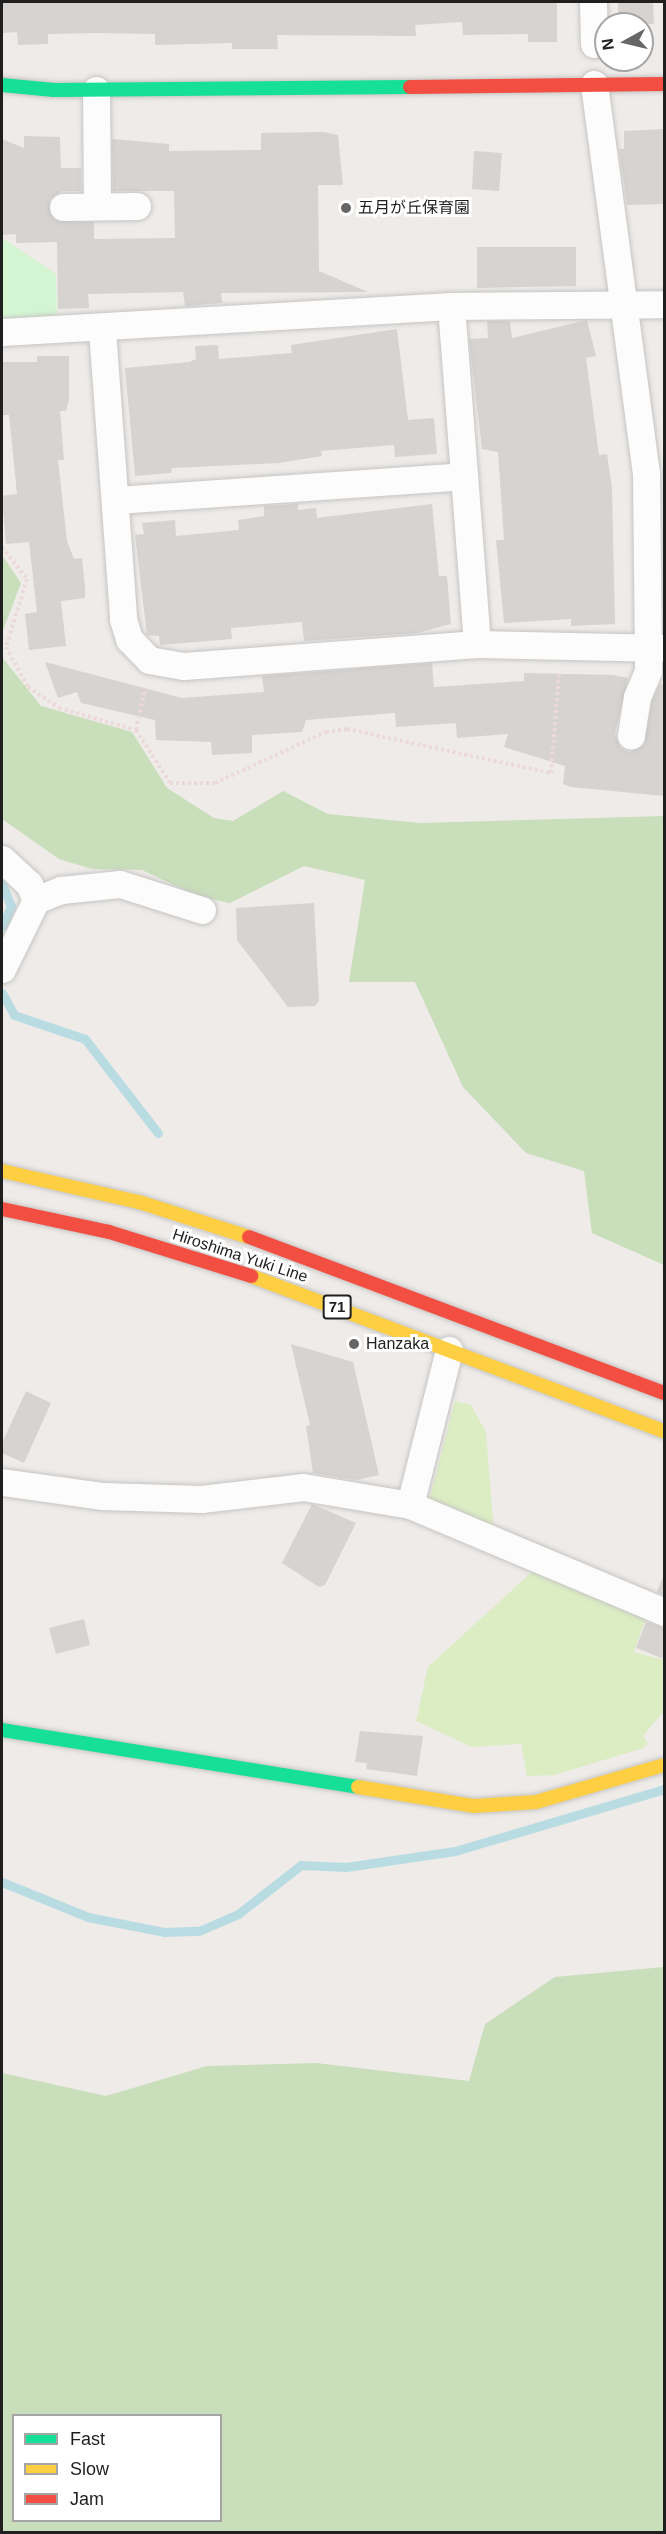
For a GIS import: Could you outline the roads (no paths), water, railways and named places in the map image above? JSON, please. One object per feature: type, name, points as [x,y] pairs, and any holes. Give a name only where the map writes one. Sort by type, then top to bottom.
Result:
[{"type":"main road","points":[[2,85],[96,90],[664,84]]},
{"type":"main road","name":"Hiroshima Yuki Line","points":[[2,1171],[139,1202],[250,1237],[664,1393]]},
{"type":"main road","name":"Hiroshima Yuki Line","points":[[2,1209],[176,1251],[664,1431]]},
{"type":"main road","points":[[2,1730],[474,1806],[536,1802],[664,1765]]},
{"type":"street","points":[[593,2],[594,44]]},
{"type":"street","points":[[594,84],[622,303],[655,474],[656,647],[637,697],[631,736]]},
{"type":"street","points":[[96,90],[98,206]]},
{"type":"street","points":[[63,207],[137,206]]},
{"type":"street","points":[[2,332],[102,330],[451,306],[664,304]]},
{"type":"street","points":[[451,306],[477,644]]},
{"type":"street","points":[[102,330],[125,630],[151,661],[184,666],[477,644],[656,647]]},
{"type":"street","points":[[115,500],[464,476]]},
{"type":"street","points":[[2,859],[29,884],[36,900]]},
{"type":"street","points":[[2,969],[36,900],[61,890],[120,884],[202,910]]},
{"type":"street","points":[[410,1505],[449,1350]]},
{"type":"street","points":[[2,1482],[103,1496],[201,1499],[303,1487],[410,1505],[664,1612]]},
{"type":"waterway","points":[[2,884],[11,906],[2,926]]},
{"type":"waterway","points":[[2,993],[14,1015],[85,1039],[158,1133]]},
{"type":"waterway","points":[[2,1882],[88,1917],[164,1932],[199,1931],[238,1914],[301,1865],[346,1867],[455,1851],[664,1789]]},
{"type":"place","name":"五月が丘保育園","points":[[346,208]]},
{"type":"place","name":"Hanzaka","points":[[354,1344]]}]
